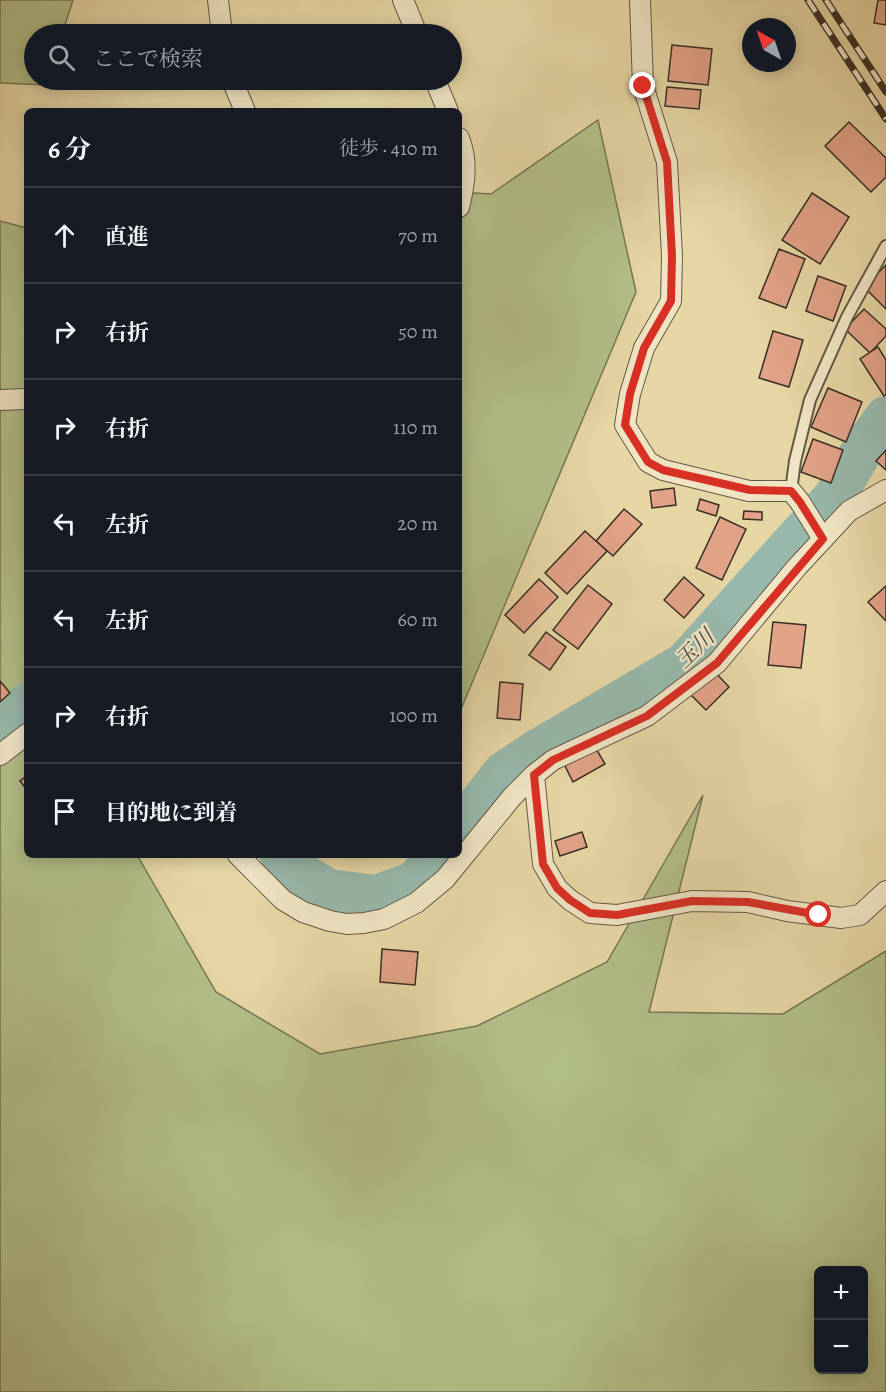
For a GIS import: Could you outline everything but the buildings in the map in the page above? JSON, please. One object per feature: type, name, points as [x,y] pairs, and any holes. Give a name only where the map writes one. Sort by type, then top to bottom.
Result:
[{"type":"street","points":[[218,0],[221,24]]},
{"type":"street","points":[[403,0],[413,24]]},
{"type":"street","points":[[640,0],[643,86],[667,162],[672,256],[671,301],[644,348],[630,394],[625,425],[648,462],[663,470],[750,490],[796,497],[823,539]]},
{"type":"street","points":[[236,90],[244,108]]},
{"type":"street","points":[[439,90],[447,108]]},
{"type":"street","points":[[462,145],[466,181],[462,196]]},
{"type":"street","points":[[0,400],[24,399]]},
{"type":"street","points":[[462,858],[512,796],[553,760],[647,716],[717,663],[849,511],[886,490]]},
{"type":"street","points":[[0,755],[24,736]]},
{"type":"street","points":[[534,775],[543,864],[557,888],[590,913],[617,915],[692,901],[748,902],[787,911],[841,918],[860,915],[886,891]]},
{"type":"street","points":[[241,858],[283,900],[303,912],[347,924],[384,919],[416,903],[445,879],[462,858]]},
{"type":"lane","points":[[796,497],[795,461],[810,400],[847,317],[886,246]]},
{"type":"green space","points":[[0,0],[73,0],[65,24],[24,24],[24,84],[0,83]]},
{"type":"green space","points":[[598,120],[636,292],[462,707],[462,192],[491,194]]},
{"type":"green space","points":[[0,221],[24,227],[24,858],[139,858],[216,992],[320,1054],[477,1026],[607,962],[703,795],[649,1012],[783,1014],[886,951],[886,1392],[0,1392]]},
{"type":"waterway","name":"玉川","points":[[462,826],[503,773],[685,663],[835,496],[866,444],[886,417]]},
{"type":"waterway","name":"玉川","points":[[0,726],[24,706]]},
{"type":"waterway","name":"玉川","points":[[282,858],[286,865],[329,890],[376,896],[415,882],[435,858]]},
{"type":"railway","points":[[808,0],[886,119]]},
{"type":"railway","points":[[826,0],[886,92]]},
{"type":"route","points":[[643,86],[667,162],[672,256],[671,301],[644,348],[630,394],[625,425],[648,462],[663,470],[750,490],[791,491],[823,539],[717,663],[647,716],[553,760],[534,775],[543,864],[557,888],[590,913],[617,915],[692,901],[748,902],[787,911],[819,915]]}]
